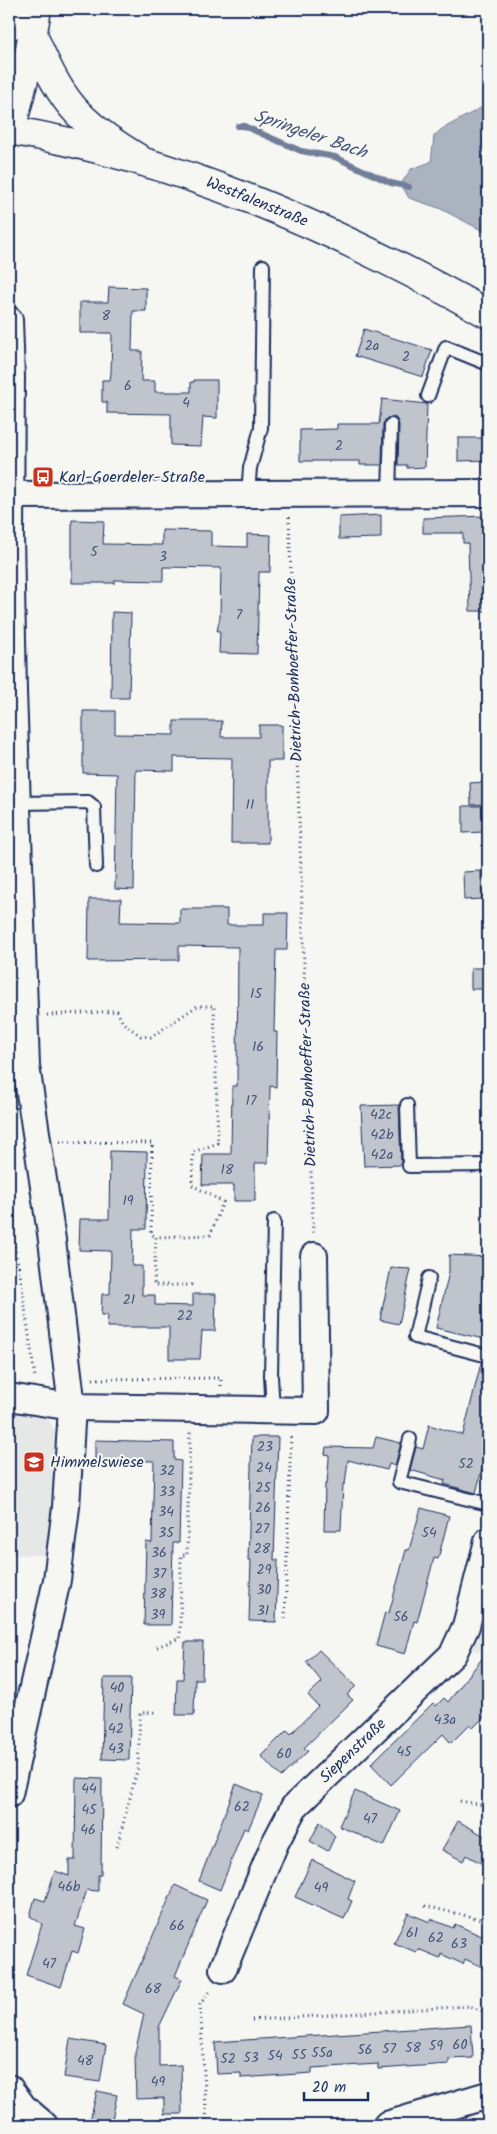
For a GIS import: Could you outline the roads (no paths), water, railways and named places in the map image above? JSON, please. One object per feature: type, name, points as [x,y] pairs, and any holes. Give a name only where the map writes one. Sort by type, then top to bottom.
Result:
[{"type":"main road","points":[[18,9],[56,87],[70,106],[112,142],[142,160]]},
{"type":"main road","points":[[9,133],[26,71],[26,22]]},
{"type":"main road","name":"Westfalenstraße","points":[[9,133],[84,145],[142,160],[227,188],[397,265],[488,314]]},
{"type":"street","points":[[9,320],[11,377],[9,495],[26,1066],[52,1240],[72,1407],[66,1507],[57,1580],[9,1794]]},
{"type":"street","points":[[9,495],[488,493]]},
{"type":"street","points":[[9,1397],[72,1407],[316,1411],[314,1256]]},
{"type":"street","name":"Siepenstraße","points":[[223,1969],[275,1844],[294,1807],[454,1654],[466,1626],[488,1541]]},
{"type":"street","points":[[9,2088],[23,2107],[44,2125]]},
{"type":"street","points":[[387,2125],[488,2095]]},
{"type":"lane","points":[[248,494],[250,468],[261,428],[263,266]]},
{"type":"lane","points":[[428,396],[446,347],[488,364]]},
{"type":"lane","points":[[389,494],[391,425]]},
{"type":"lane","points":[[17,803],[88,802],[94,807],[96,866]]},
{"type":"lane","points":[[407,1105],[409,1166],[488,1165]]},
{"type":"lane","points":[[274,1221],[271,1376],[282,1410]]},
{"type":"lane","points":[[428,1278],[415,1337],[488,1356]]},
{"type":"lane","points":[[410,1439],[399,1482],[488,1504]]},
{"type":"waterway","name":"Springeler Bach","points":[[238,126],[244,126],[301,151],[335,157],[391,183],[409,187]]},
{"type":"place","name":"Karl-Goerdeler-Straße","points":[[43,477]]},
{"type":"place","name":"Himmelswiese","points":[[34,1462]]}]
